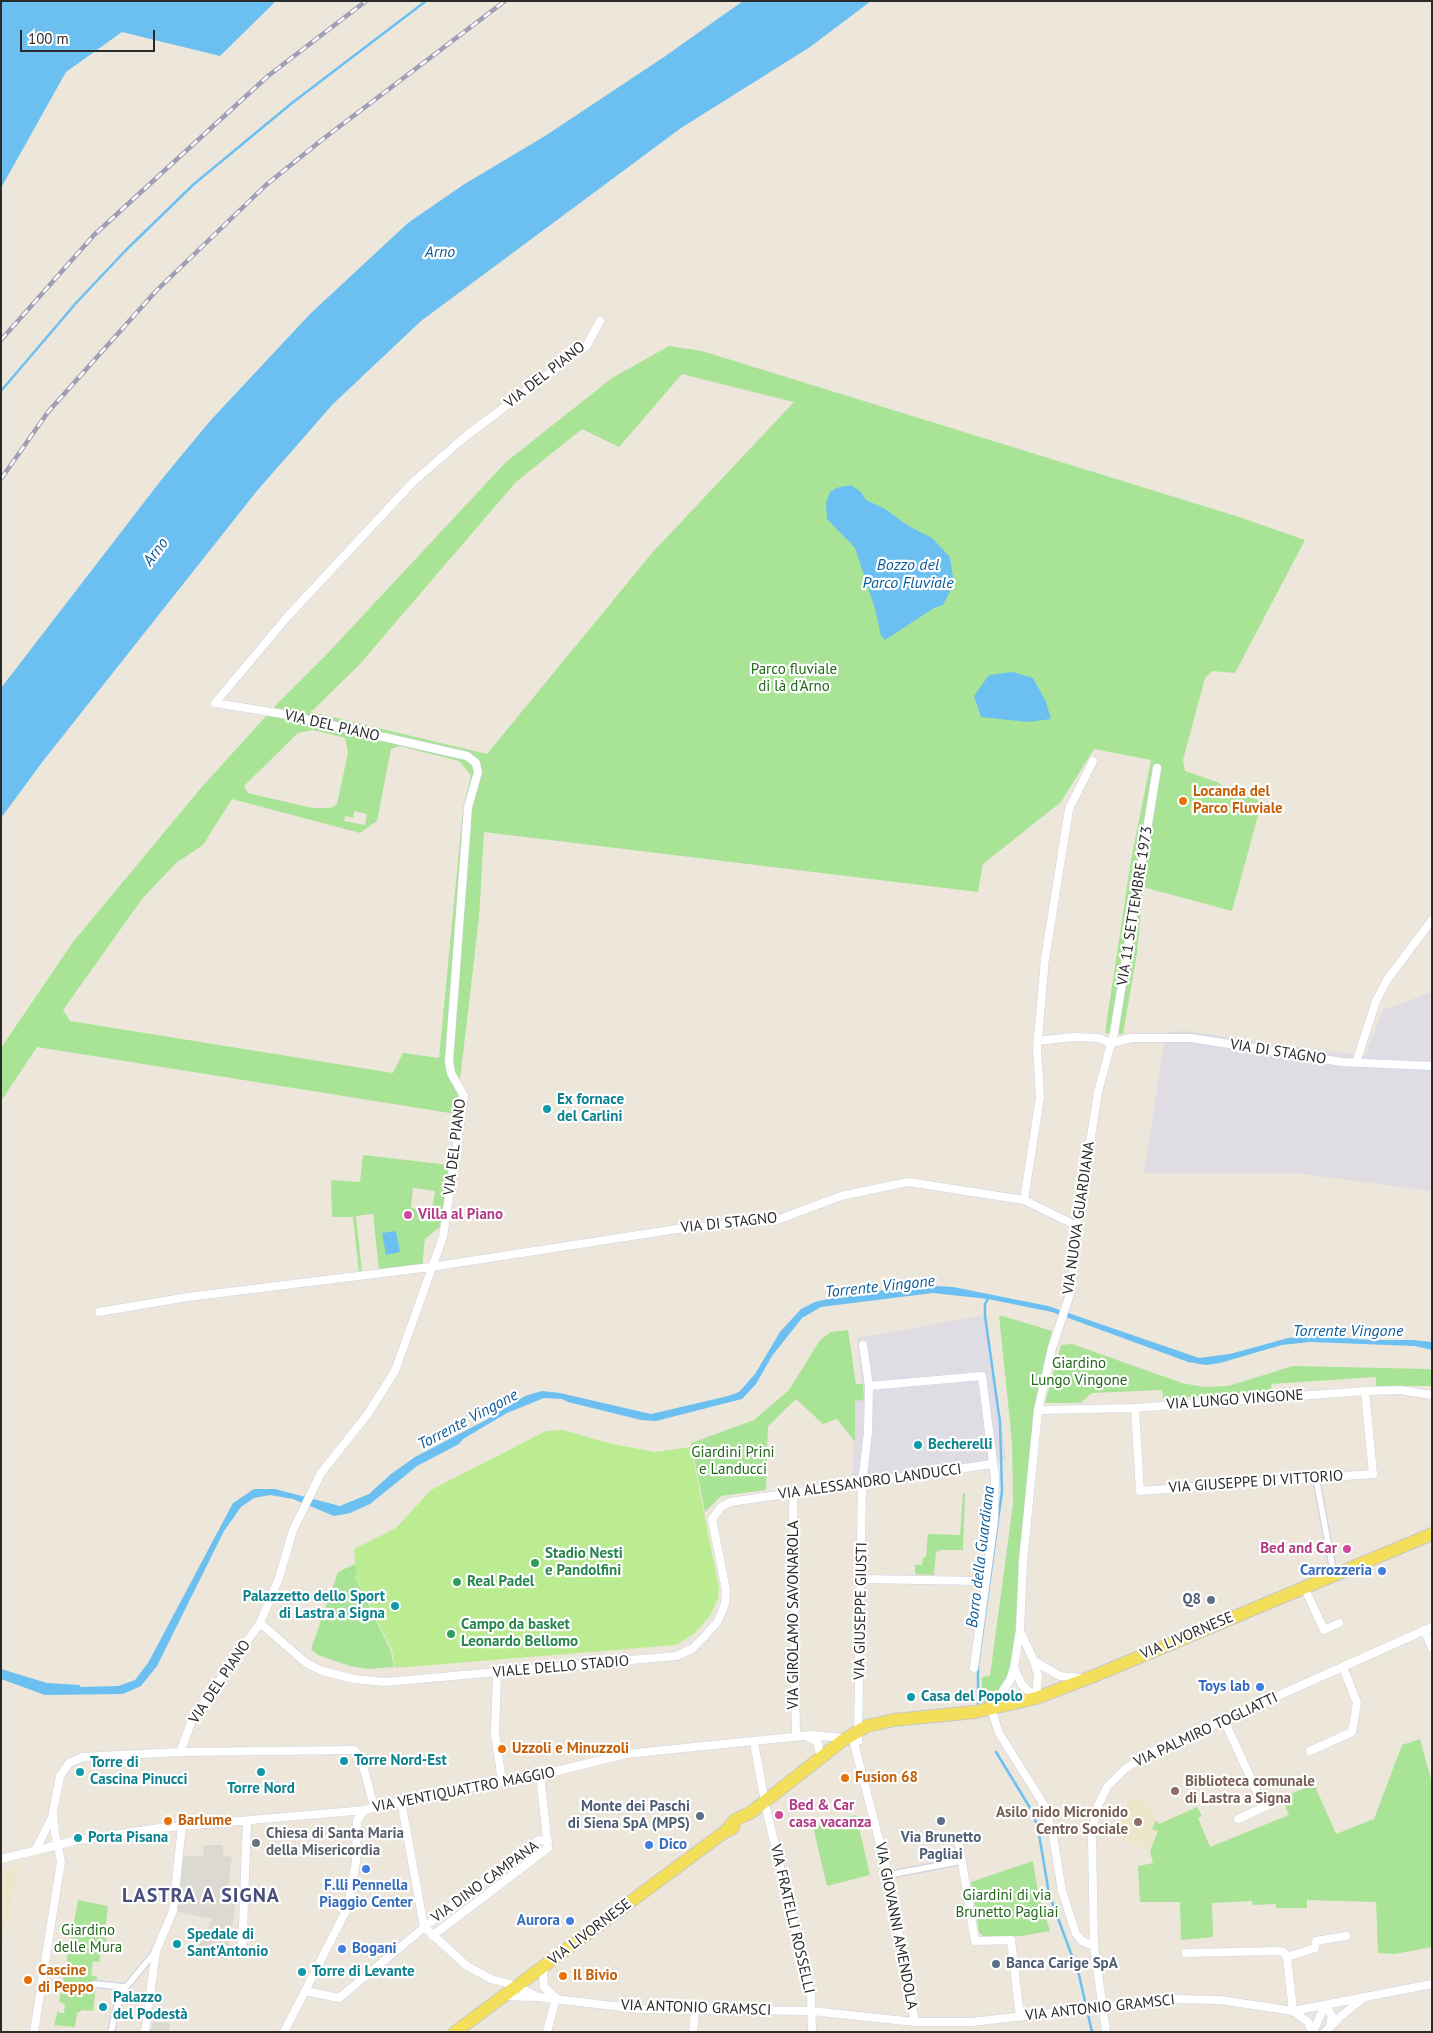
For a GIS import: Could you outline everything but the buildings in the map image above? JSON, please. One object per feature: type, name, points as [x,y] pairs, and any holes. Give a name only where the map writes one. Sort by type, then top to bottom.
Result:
[{"type":"main road","name":"VIA LIVORNESE","points":[[454,2032],[725,1832],[739,1825],[750,1813],[765,1805],[830,1753],[854,1738],[886,1722],[991,1709],[1036,1698],[1094,1676],[1432,1534]]},
{"type":"main road","name":"VIA LIVORNESE","points":[[801,1775],[830,1753]]},
{"type":"street","name":"VIA DEL PIANO","points":[[180,1752],[193,1718],[260,1624],[279,1578],[293,1530],[317,1481],[367,1415],[395,1371],[443,1237],[464,1096],[451,1073],[449,1061],[468,807],[478,772],[476,763],[467,756],[283,714],[216,703],[295,609],[414,482],[466,436],[587,344],[600,321]]},
{"type":"street","points":[[1024,1200],[1040,1097],[1038,1041],[1045,959],[1069,809],[1094,761]]},
{"type":"street","name":"VIA 11 SETTEMBRE 1973","points":[[1110,1043],[1114,1033],[1157,768]]},
{"type":"street","points":[[1356,1063],[1376,1002],[1387,980],[1432,920]]},
{"type":"street","name":"VIA DI STAGNO","points":[[1038,1041],[1073,1037],[1098,1038],[1110,1043],[1131,1038],[1191,1038],[1356,1063],[1432,1066]]},
{"type":"street","name":"VIA NUOVA GUARDIANA","points":[[991,1709],[1010,1680],[1014,1668],[1020,1630],[1023,1561],[1038,1410],[1052,1348],[1071,1291],[1077,1226],[1098,1092],[1110,1043]]},
{"type":"street","name":"VIA DI STAGNO","points":[[431,1267],[676,1229],[777,1220],[841,1196],[908,1182],[1024,1200],[1077,1226]]},
{"type":"street","points":[[99,1312],[188,1297],[431,1267]]},
{"type":"street","name":"VIA GIUSEPPE GIUSTI","points":[[854,1738],[861,1579],[862,1482],[868,1433],[869,1386],[863,1345]]},
{"type":"street","points":[[869,1386],[982,1376],[994,1478],[994,1520],[984,1581],[974,1668]]},
{"type":"street","name":"VIA LUNGO VINGONE","points":[[1038,1410],[1135,1408],[1365,1391],[1400,1390],[1432,1395]]},
{"type":"street","name":"VIA GIUSEPPE DI VITTORIO","points":[[1135,1408],[1140,1491],[1373,1474],[1365,1391]]},
{"type":"street","name":"VIA ALESSANDRO LANDUCCI","points":[[749,1500],[992,1464]]},
{"type":"street","points":[[1316,1478],[1334,1575]]},
{"type":"street","name":"VIA GIROLAMO SAVONAROLA","points":[[793,1494],[799,1736]]},
{"type":"street","name":"VIALE DELLO STADIO","points":[[260,1624],[305,1662],[322,1671],[354,1679],[385,1682],[496,1674],[676,1656],[692,1649],[718,1621],[725,1604],[726,1590],[712,1519],[721,1508],[730,1502],[749,1500]]},
{"type":"street","points":[[861,1579],[984,1581]]},
{"type":"street","points":[[1304,1588],[1324,1630],[1339,1623]]},
{"type":"street","points":[[1428,1629],[1432,1648]]},
{"type":"street","name":"VIA PALMIRO TOGLIATTI","points":[[1106,2032],[1098,2007],[1094,1946],[1092,1836],[1096,1810],[1107,1787],[1125,1769],[1150,1753],[1428,1629]]},
{"type":"street","name":"VIA NUOVA GUARDIANA","points":[[1020,1630],[1034,1661],[1038,1676],[1036,1698]]},
{"type":"street","points":[[1034,1661],[1047,1670],[1071,1679],[1094,1676]]},
{"type":"street","points":[[1310,1751],[1352,1732],[1358,1703],[1343,1667]]},
{"type":"street","points":[[1014,1668],[1022,1685],[1036,1698]]},
{"type":"street","points":[[496,1674],[495,1733],[502,1781]]},
{"type":"street","points":[[991,1709],[999,1734],[1044,1806],[1053,1836],[1062,1891],[1076,1934],[1082,1941],[1094,1946]]},
{"type":"street","points":[[1224,1720],[1264,1807]]},
{"type":"street","name":"VIA VENTIQUATTRO MAGGIO","points":[[284,2032],[348,1907],[356,1861],[358,1820],[365,1810],[401,1800],[540,1775],[626,1754],[799,1736],[818,1735],[839,1739],[854,1738]]},
{"type":"street","name":"VIA VENTIQUATTRO MAGGIO","points":[[799,1736],[817,1741],[830,1753]]},
{"type":"street","name":"VIA GIOVANNI AMENDOLA","points":[[854,1738],[888,1874],[915,2022]]},
{"type":"street","points":[[817,1741],[830,1753]]},
{"type":"street","name":"VIA FRATELLI ROSSELLI","points":[[754,1742],[765,1805],[811,1996],[812,2032]]},
{"type":"street","points":[[34,2032],[60,1869],[54,1812],[60,1776],[69,1764],[83,1757],[180,1752],[354,1750],[361,1758],[374,1807]]},
{"type":"street","name":"VIA DINO CAMPANA","points":[[540,1775],[548,1844]]},
{"type":"street","points":[[401,1800],[424,1927]]},
{"type":"street","points":[[1238,1819],[1279,1800]]},
{"type":"street","points":[[1,1859],[57,1843],[182,1826],[365,1810]]},
{"type":"street","points":[[36,1849],[54,1812]]},
{"type":"street","points":[[242,1954],[247,1821]]},
{"type":"street","points":[[145,2032],[156,1951],[173,1911],[182,1826]]},
{"type":"street","name":"VIA DINO CAMPANA","points":[[305,1992],[339,1998],[424,1927],[539,1840],[548,1844]]},
{"type":"street","name":"VIA DINO CAMPANA","points":[[432,1936],[548,1844]]},
{"type":"street","points":[[959,1844],[975,1941],[1010,1940],[1020,2017]]},
{"type":"street","points":[[888,1874],[962,1862]]},
{"type":"street","name":"VIA ANTONIO GRAMSCI","points":[[424,1927],[456,1958],[476,1972],[517,1986],[538,1997]]},
{"type":"street","points":[[1287,1957],[1315,1948],[1316,1942],[1346,1936]]},
{"type":"street","points":[[111,2032],[126,1987],[156,1951]]},
{"type":"street","points":[[1186,1953],[1284,1952],[1287,1957],[1293,2011],[1308,2022],[1312,2032]]},
{"type":"street","points":[[546,1964],[543,1974],[544,1987],[556,1998],[547,2032]]},
{"type":"street","points":[[94,1984],[126,1987]]},
{"type":"street","name":"VIA ANTONIO GRAMSCI","points":[[504,1996],[556,1998],[639,2009],[695,2012],[812,2011],[915,2022],[952,2022],[1020,2017],[1171,1999],[1201,1999],[1293,2011],[1432,1984]]},
{"type":"street","points":[[1328,2029],[1352,2006],[1368,1996]]},
{"type":"street","points":[[1312,2032],[1325,2006],[1332,2016],[1328,2029]]},
{"type":"street","points":[[693,2032],[695,2012]]},
{"type":"street","points":[[952,2022],[952,2032]]},
{"type":"shaded area","points":[[1432,992],[1432,1191],[1295,1173],[1144,1173],[1166,1032],[1185,1031],[1365,1056],[1383,1010]]},
{"type":"shaded area","points":[[986,1315],[1006,1460],[852,1479],[855,1442],[855,1401],[864,1400],[857,1338]]},
{"type":"shaded area","name":"Asilo nido Micronido Centro Sociale","points":[[1130,1797],[1148,1803],[1156,1820],[1153,1829],[1158,1831],[1150,1851],[1120,1838],[1125,1826],[1120,1824]]},
{"type":"shaded area","points":[[204,1845],[223,1845],[223,1856],[232,1857],[228,1887],[238,1888],[227,1960],[195,1952],[212,1919],[173,1911],[180,1856],[203,1856]]},
{"type":"shaded area","points":[[20,1866],[19,1870],[1,1944],[1,1871]]},
{"type":"shaded area","points":[[153,2022],[170,2023],[169,2032],[150,2032]]},
{"type":"green space","name":"Parco fluviale di là d'Arno","points":[[669,346],[702,351],[1239,517],[1305,540],[1235,673],[1212,671],[1205,678],[1183,760],[1185,771],[1217,782],[1232,792],[1262,801],[1232,911],[1143,887],[1137,953],[1123,1034],[1105,1033],[1131,860],[1151,760],[1094,749],[1061,802],[983,864],[978,892],[484,832],[479,918],[456,1114],[37,1047],[1,1101],[1,1048],[73,942],[200,789],[277,704],[327,654],[506,462],[612,378]],"holes":[[[682,374],[794,402],[652,553],[487,754],[311,712],[359,665],[516,482],[582,429],[619,447]],[[313,730],[345,738],[348,753],[337,804],[331,808],[312,808],[248,793],[244,786],[298,733]],[[399,746],[459,761],[471,775],[463,809],[439,1058],[403,1053],[393,1073],[70,1021],[63,1010],[142,899],[176,863],[203,845],[232,799],[360,833],[377,821],[391,749]],[[354,811],[367,814],[365,825],[344,821],[345,816],[353,818]]]},
{"type":"green space","name":"Villa al Piano","points":[[363,1155],[449,1165],[441,1226],[425,1239],[422,1267],[359,1274],[353,1217],[332,1217],[331,1180],[360,1182]],"holes":[[[413,1188],[435,1191],[432,1210],[411,1208]],[[373,1214],[379,1269],[362,1272],[356,1216]]]},
{"type":"green space","points":[[999,1315],[1052,1331],[1033,1418],[1028,1507],[1012,1670],[1000,1691],[986,1705],[981,1707],[982,1677],[990,1676],[1013,1504],[1012,1442]]},
{"type":"green space","name":"Giardini Prini e Landucci","points":[[848,1330],[856,1384],[863,1384],[864,1400],[855,1401],[855,1442],[837,1419],[823,1424],[796,1399],[768,1426],[766,1490],[721,1496],[705,1512],[691,1443],[754,1420],[789,1390],[820,1340],[831,1332]]},
{"type":"green space","name":"Giardino Lungo Vingone","points":[[1072,1344],[1182,1383],[1204,1387],[1228,1386],[1293,1366],[1428,1369],[1432,1370],[1432,1386],[1376,1386],[1376,1377],[1271,1384],[1272,1391],[1163,1399],[1162,1390],[1092,1393],[1080,1403],[1045,1403],[1061,1345]]},
{"type":"green space","name":"Stadio Nesti e Pandolfini","points":[[563,1430],[608,1443],[655,1452],[691,1447],[719,1588],[718,1599],[710,1616],[695,1633],[676,1645],[395,1668],[392,1650],[356,1578],[354,1549],[396,1528],[431,1490],[546,1431]]},
{"type":"green space","points":[[963,1493],[965,1493],[963,1550],[941,1550],[936,1552],[934,1575],[915,1574],[915,1565],[922,1565],[923,1558],[926,1557],[928,1534],[960,1535]]},
{"type":"green space","points":[[396,1557],[355,1577],[391,1651],[394,1667],[368,1669],[350,1666],[318,1655],[311,1649],[338,1572],[359,1562]]},
{"type":"green space","points":[[1420,1739],[1432,1783],[1432,1947],[1395,1954],[1378,1953],[1376,1902],[1307,1900],[1307,1908],[1276,1908],[1276,1904],[1253,1905],[1252,1901],[1212,1903],[1213,1937],[1181,1940],[1180,1902],[1140,1902],[1138,1866],[1153,1863],[1150,1851],[1158,1831],[1152,1829],[1156,1820],[1159,1824],[1197,1807],[1202,1816],[1198,1818],[1210,1847],[1289,1815],[1282,1798],[1314,1784],[1336,1834],[1374,1819],[1402,1745]]},
{"type":"green space","points":[[856,1815],[870,1875],[827,1886],[813,1827]]},
{"type":"green space","name":"Giardini di via Brunetto Pagliai","points":[[1033,1861],[1038,1892],[1050,1931],[1021,1936],[984,1937],[979,1932],[971,1882]]},
{"type":"green space","name":"Giardino delle Mura","points":[[78,1900],[108,1906],[104,1937],[107,1939],[102,1948],[99,1962],[93,1961],[91,1975],[97,1977],[93,2011],[83,2010],[77,2013],[75,2027],[54,2025],[58,2010],[59,2013],[64,2013],[65,2004],[59,2002]]},
{"type":"water","points":[[1,1],[276,1],[220,56],[122,32],[66,72],[1,188]]},
{"type":"water","name":"Arno","points":[[743,1],[871,1],[810,47],[681,128],[421,321],[333,404],[256,492],[43,761],[1,818],[1,688],[162,479],[210,421],[311,313],[408,223],[463,185],[545,136],[664,57]]},
{"type":"water","name":"Bozzo del Parco Fluviale","points":[[851,485],[861,492],[866,500],[885,509],[907,525],[932,538],[950,557],[954,584],[943,605],[934,608],[885,640],[881,636],[875,609],[855,548],[827,519],[826,503],[830,492],[836,488]]},
{"type":"water","points":[[1013,672],[1033,678],[1046,702],[1051,719],[1028,722],[981,717],[974,696],[989,675]]},
{"type":"water","points":[[396,1231],[400,1252],[386,1255],[382,1233]]},
{"type":"water","points":[[918,1285],[953,1287],[1048,1306],[1199,1358],[1230,1354],[1288,1338],[1317,1336],[1432,1342],[1432,1350],[1415,1346],[1310,1342],[1282,1345],[1220,1363],[1206,1365],[1188,1362],[1052,1312],[988,1299],[933,1293],[821,1307],[802,1318],[772,1356],[756,1384],[742,1399],[656,1421],[641,1420],[562,1399],[544,1398],[507,1413],[463,1439],[459,1444],[417,1466],[370,1504],[350,1513],[334,1516],[293,1499],[270,1495],[254,1498],[241,1507],[224,1531],[157,1666],[141,1686],[123,1694],[45,1695],[1,1679],[1,1669],[47,1683],[80,1685],[80,1687],[118,1686],[135,1680],[148,1663],[233,1503],[254,1489],[275,1489],[340,1506],[369,1494],[391,1474],[415,1457],[486,1420],[525,1396],[542,1391],[560,1393],[651,1414],[728,1396],[739,1392],[755,1374],[780,1332],[801,1309],[815,1302],[832,1298]]},
{"type":"waterway","points":[[1,391],[76,303],[127,249],[194,184],[292,103],[426,1]]},
{"type":"waterway","name":"Borro della Guardiana","points":[[978,1704],[978,1665],[1002,1491],[1000,1422],[985,1316],[985,1304],[989,1297]]},
{"type":"waterway","name":"Borro della Guardiana","points":[[996,1752],[1032,1811],[1038,1828],[1049,1894],[1079,1975],[1092,2032]]},
{"type":"railway","points":[[1,340],[94,235],[268,76],[366,1]]},
{"type":"railway","points":[[1,479],[48,412],[156,291],[266,185],[323,139],[505,1]]},
{"type":"place","name":"Locanda del Parco Fluviale","points":[[1183,801]]},
{"type":"place","name":"Ex fornace del Carlini","points":[[547,1109]]},
{"type":"place","name":"Villa al Piano","points":[[408,1215]]},
{"type":"place","name":"Becherelli","points":[[918,1445]]},
{"type":"place","name":"Bed and Car","points":[[1347,1549]]},
{"type":"place","name":"Stadio Nesti e Pandolfini","points":[[535,1563]]},
{"type":"place","name":"Carrozzeria","points":[[1382,1571]]},
{"type":"place","name":"Real Padel","points":[[457,1582]]},
{"type":"place","name":"Q8","points":[[1211,1600]]},
{"type":"place","name":"Palazzetto dello Sport di Lastra a Signa","points":[[395,1606]]},
{"type":"place","name":"Campo da basket Leonardo Bellomo","points":[[451,1634]]},
{"type":"place","name":"Toys lab","points":[[1260,1687]]},
{"type":"place","name":"Casa del Popolo","points":[[911,1697]]},
{"type":"place","name":"Uzzoli e Minuzzoli","points":[[502,1749]]},
{"type":"place","name":"Torre Nord-Est","points":[[344,1761]]},
{"type":"place","name":"Torre di Cascina Pinucci","points":[[80,1772]]},
{"type":"place","name":"Torre Nord","points":[[261,1772]]},
{"type":"place","name":"Fusion 68","points":[[845,1778]]},
{"type":"place","name":"Biblioteca comunale di Lastra a Signa","points":[[1175,1791]]},
{"type":"place","name":"Bed & Car casa vacanza","points":[[779,1815]]},
{"type":"place","name":"Monte dei Paschi di Siena SpA (MPS)","points":[[700,1816]]},
{"type":"place","name":"Barlume","points":[[168,1821]]},
{"type":"place","name":"Via Brunetto Pagliai","points":[[941,1821]]},
{"type":"place","name":"Asilo nido Micronido Centro Sociale","points":[[1138,1822]]},
{"type":"place","name":"Porta Pisana","points":[[78,1838]]},
{"type":"place","name":"Chiesa di Santa Maria della Misericordia","points":[[256,1843]]},
{"type":"place","name":"Dico","points":[[649,1845]]},
{"type":"place","name":"F.lli Pennella Piaggio Center","points":[[366,1869]]},
{"type":"place","name":"Aurora","points":[[570,1921]]},
{"type":"place","name":"Spedale di Sant'Antonio","points":[[177,1944]]},
{"type":"place","name":"Bogani","points":[[342,1949]]},
{"type":"place","name":"Banca Carige SpA","points":[[996,1964]]},
{"type":"place","name":"Torre di Levante","points":[[302,1972]]},
{"type":"place","name":"Il Bivio","points":[[563,1976]]},
{"type":"place","name":"Cascine di Peppo","points":[[28,1980]]},
{"type":"place","name":"Palazzo del Podestà","points":[[103,2007]]},
{"type":"district","name":"LASTRA A SIGNA","points":[[201,1896]]},
{"type":"water label","name":"Torrente Vingone","points":[[880,1287]]},
{"type":"water label","name":"Torrente Vingone","points":[[1348,1331]]},
{"type":"water label","name":"Torrente Vingone","points":[[468,1420]]}]
